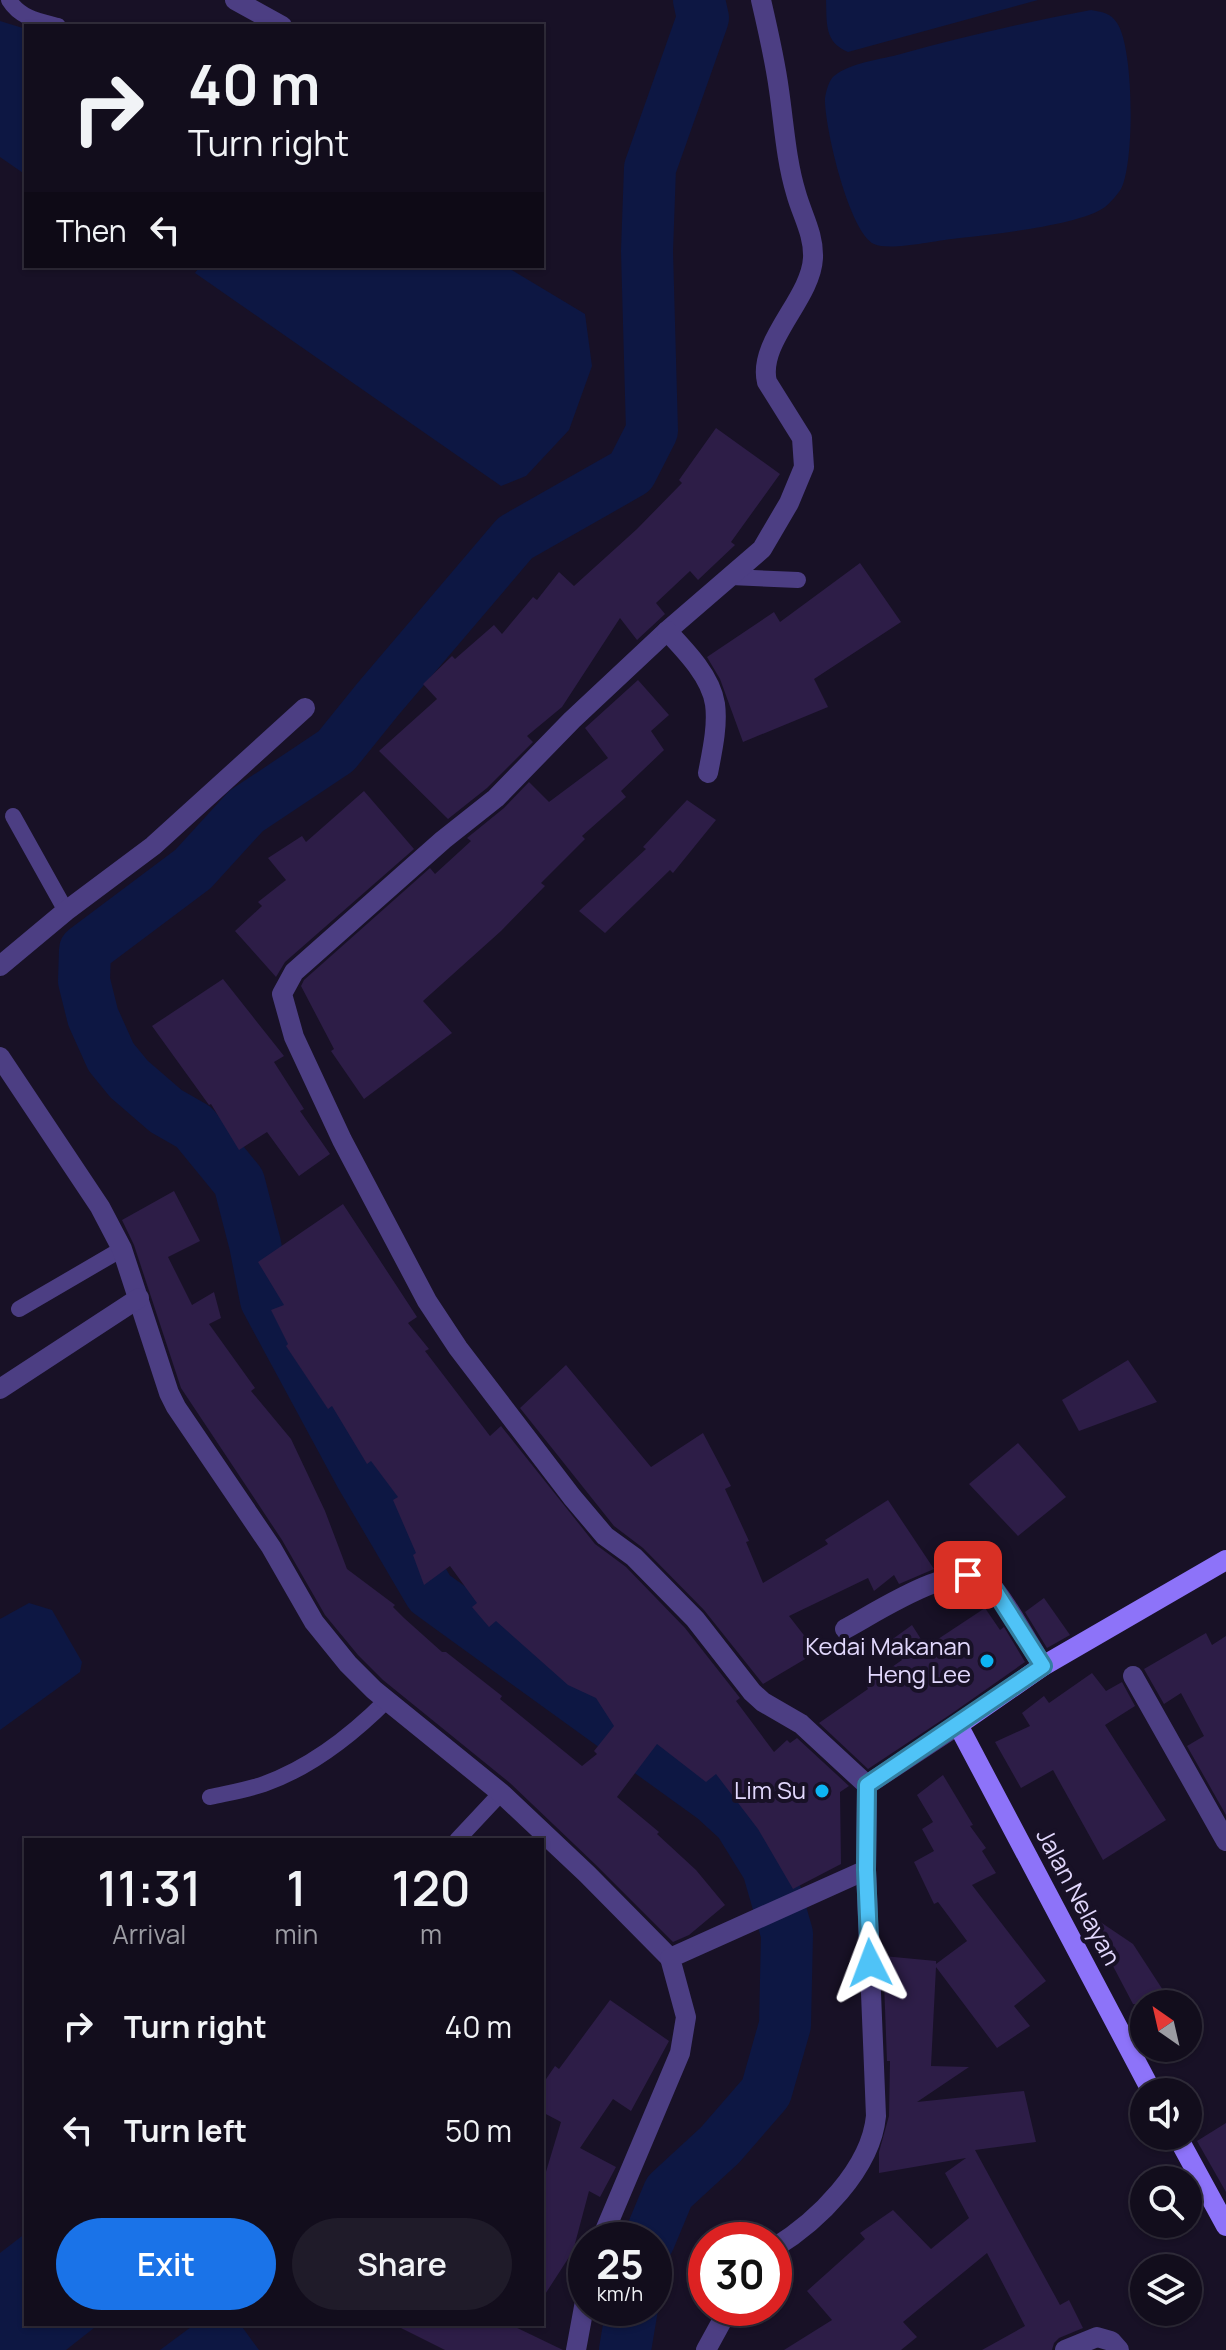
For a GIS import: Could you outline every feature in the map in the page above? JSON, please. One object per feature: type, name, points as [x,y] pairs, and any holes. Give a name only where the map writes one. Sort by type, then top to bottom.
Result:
[{"type":"street","points":[[235,0],[278,24]]},
{"type":"street","points":[[761,0],[777,75],[796,194],[808,224],[813,257],[806,283],[770,354],[765,374],[802,438],[804,467],[789,503],[762,549],[667,631],[572,720],[496,798],[443,840],[294,972],[282,994],[294,1037],[368,1192],[427,1301],[458,1348],[605,1536],[634,1557],[695,1619],[752,1692],[801,1724],[867,1785],[866,1870],[875,2131],[870,2147],[857,2167],[817,2216],[792,2236]]},
{"type":"street","points":[[667,631],[688,653],[713,695],[716,706],[708,773]]},
{"type":"street","points":[[0,966],[66,911],[153,846],[305,708]]},
{"type":"street","points":[[0,1057],[100,1207],[122,1249],[176,1407],[271,1547],[314,1622],[348,1664],[501,1793],[670,1958],[686,2017],[680,2053],[609,2222]]},
{"type":"street","points":[[1,1387],[139,1298]]},
{"type":"street","points":[[867,1785],[1043,1666],[1226,1560]]},
{"type":"street","points":[[845,1629],[948,1576],[979,1577],[992,1586],[1043,1666]]},
{"type":"street","points":[[1133,1676],[1226,1841]]},
{"type":"street","name":"Jalan Nelayan","points":[[958,1725],[1145,2078]]},
{"type":"street","points":[[670,1958],[866,1870]]},
{"type":"street","points":[[1185,2150],[1226,2226]]},
{"type":"street","points":[[576,2350],[580,2326]]},
{"type":"street","points":[[706,2350],[719,2326]]},
{"type":"street","points":[[1065,2350],[1097,2337],[1111,2341],[1119,2350]]},
{"type":"lane","points":[[9,0],[19,13],[49,24]]},
{"type":"lane","points":[[731,577],[798,580]]},
{"type":"lane","points":[[13,816],[66,911]]},
{"type":"lane","points":[[19,1309],[122,1249]]},
{"type":"lane","points":[[210,1797],[261,1785],[285,1775],[323,1754],[359,1728],[387,1700]]},
{"type":"lane","points":[[459,1838],[501,1793]]},
{"type":"shaded area","points":[[826,0],[1038,0],[848,52],[835,43],[828,31]]},
{"type":"shaded area","points":[[1091,10],[1115,20],[1127,55],[1131,105],[1129,155],[1121,189],[1109,203],[1092,214],[1054,224],[912,245],[874,244],[865,235],[847,200],[829,131],[825,98],[834,76],[864,62]]},
{"type":"shaded area","points":[[0,21],[24,28],[24,174],[0,157]]},
{"type":"shaded area","points":[[199,268],[508,268],[585,314],[592,366],[569,430],[526,476],[501,486],[195,273]]},
{"type":"shaded area","points":[[29,1603],[52,1610],[82,1662],[80,1672],[0,1730],[0,1619]]},
{"type":"shaded area","points":[[24,2235],[24,2326],[96,2326],[66,2350],[0,2350],[0,2253]]},
{"type":"shaded area","points":[[192,2326],[241,2326],[259,2350],[160,2350]]},
{"type":"building","points":[[716,428],[780,474],[731,542],[735,545],[698,580],[690,571],[656,603],[665,614],[637,640],[620,618],[562,707],[527,736],[533,742],[487,788],[448,819],[379,751],[437,699],[423,684],[452,656],[455,659],[494,625],[502,634],[533,597],[537,600],[559,572],[574,586],[682,483],[679,480]]},
{"type":"building","points":[[860,563],[901,622],[814,679],[828,707],[743,742],[720,679],[707,657],[774,612],[780,622]]},
{"type":"building","points":[[638,680],[669,715],[651,731],[664,750],[621,791],[626,797],[582,836],[585,839],[541,883],[545,886],[501,931],[423,1001],[452,1033],[364,1099],[331,1051],[334,1049],[301,986],[304,980],[430,868],[435,874],[471,841],[467,838],[504,808],[529,782],[549,802],[608,758],[585,728]]},
{"type":"building","points":[[364,791],[414,849],[285,962],[276,977],[235,931],[262,906],[258,902],[286,880],[268,858],[302,836],[306,842]]},
{"type":"building","points":[[687,800],[716,820],[673,873],[670,870],[605,933],[579,911],[646,849],[643,847]]},
{"type":"building","points":[[223,979],[284,1056],[274,1062],[304,1109],[300,1111],[330,1154],[299,1176],[267,1132],[239,1150],[211,1104],[152,1026]]},
{"type":"building","points":[[174,1191],[200,1241],[168,1257],[192,1305],[214,1292],[221,1318],[209,1324],[255,1388],[251,1391],[291,1439],[325,1511],[347,1569],[395,1605],[393,1607],[442,1652],[502,1696],[500,1699],[582,1766],[597,1754],[594,1751],[614,1726],[596,1698],[568,1685],[496,1621],[489,1627],[472,1607],[477,1603],[450,1566],[424,1585],[413,1555],[416,1553],[393,1500],[398,1497],[371,1461],[367,1464],[332,1406],[328,1409],[286,1346],[288,1344],[271,1310],[284,1305],[258,1262],[343,1204],[417,1317],[408,1323],[429,1349],[425,1351],[490,1436],[501,1426],[595,1544],[626,1567],[685,1628],[740,1698],[736,1701],[774,1752],[787,1740],[790,1743],[797,1738],[849,1786],[840,1792],[841,1864],[793,1889],[758,1829],[716,1774],[706,1782],[657,1744],[617,1797],[659,1832],[657,1834],[696,1870],[725,1905],[689,1935],[673,1942],[510,1783],[383,1680],[358,1655],[325,1615],[282,1540],[181,1388],[134,1245],[122,1220]]},
{"type":"building","points":[[1128,1360],[1157,1402],[1079,1431],[1062,1400]]},
{"type":"building","points":[[566,1365],[651,1467],[703,1433],[731,1486],[725,1489],[749,1541],[746,1542],[763,1583],[828,1544],[825,1540],[888,1500],[934,1569],[899,1584],[894,1575],[874,1591],[868,1578],[789,1616],[817,1652],[763,1684],[704,1610],[643,1548],[614,1526],[520,1408]]},
{"type":"building","points":[[1018,1443],[1066,1497],[1018,1536],[969,1484]]},
{"type":"building","points":[[1044,1598],[1070,1635],[1047,1648],[1025,1612]]},
{"type":"building","points":[[985,1608],[1000,1630],[1004,1627],[1025,1662],[951,1714],[868,1769],[819,1723],[868,1689],[866,1685],[902,1660],[890,1641],[912,1625],[926,1647]]},
{"type":"building","points":[[1206,1633],[1212,1645],[1226,1636],[1226,1815],[1187,1746],[1204,1736],[1181,1693],[1164,1704],[1144,1669]]},
{"type":"building","points":[[1092,1673],[1106,1691],[1122,1682],[1135,1706],[1105,1725],[1166,1820],[1103,1860],[1053,1770],[1021,1788],[995,1742],[1030,1726],[1022,1713],[1044,1696],[1049,1703]]},
{"type":"building","points":[[943,1775],[973,1825],[970,1826],[986,1848],[982,1851],[996,1873],[972,1885],[1046,1981],[1014,2006],[1030,2026],[997,2048],[936,1967],[931,2066],[969,2067],[917,2102],[1024,2091],[1036,2142],[975,2150],[1060,2305],[1069,2300],[1083,2328],[1059,2338],[1052,2350],[982,2350],[1025,2326],[987,2253],[903,2322],[917,2337],[901,2350],[784,2350],[832,2320],[807,2291],[865,2239],[860,2233],[893,2210],[931,2249],[969,2218],[945,2173],[966,2158],[879,2173],[879,2152],[889,2116],[890,2061],[887,2061],[883,1956],[936,1961],[936,1964],[967,1941],[938,1902],[934,1904],[914,1862],[934,1851],[922,1829],[933,1822],[917,1795]]},
{"type":"building","points":[[1084,1911],[1133,1944],[1163,1990],[1130,1990],[1130,1998]]},
{"type":"building","points":[[610,2000],[669,2041],[631,2111],[613,2099],[580,2148],[616,2167],[600,2197],[589,2191],[581,2222],[568,2222],[568,2259],[544,2296],[544,2178],[561,2122],[544,2113],[544,2082],[555,2066],[559,2069]]},
{"type":"building","points":[[1226,2123],[1226,2192],[1202,2150],[1202,2138]]},
{"type":"building","points":[[397,2326],[513,2326],[563,2350],[445,2350]]},
{"type":"waterway","points":[[656,2222],[669,2192],[720,2145],[766,2092],[785,2025],[787,1934],[768,1868],[739,1821],[715,1799],[430,1593],[360,1474],[266,1300],[239,1182],[194,1127],[166,1111],[129,1079],[111,1057],[93,1017],[84,981],[85,950],[193,869],[246,811],[336,751],[515,538],[631,472],[652,431],[647,251],[650,168],[703,18],[699,0]]},
{"type":"waterway","points":[[625,2350],[629,2326]]},
{"type":"place","name":"Kedai Makanan Heng Lee","points":[[987,1661]]},
{"type":"place","name":"Lim Su","points":[[822,1791]]},
{"type":"route","points":[[870,1963],[866,1870],[867,1785],[1043,1666],[992,1586],[986,1580],[968,1575]]}]
